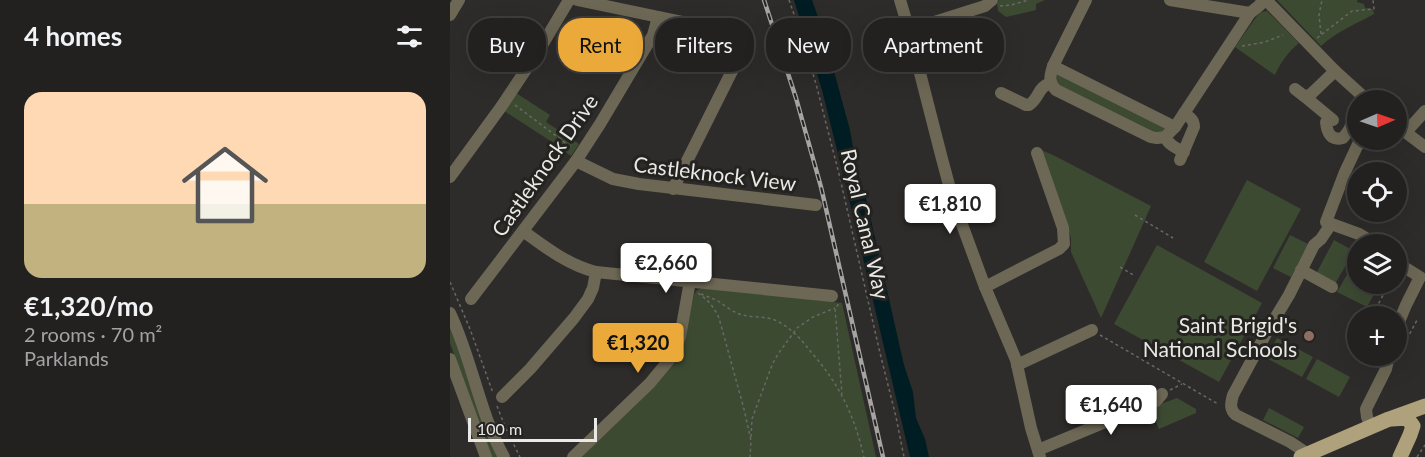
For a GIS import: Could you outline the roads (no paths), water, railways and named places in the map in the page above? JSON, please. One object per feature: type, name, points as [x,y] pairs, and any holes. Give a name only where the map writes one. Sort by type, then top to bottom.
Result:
[{"type":"main road","points":[[1306,456],[1389,419],[1425,406]]},
{"type":"main road","points":[[1389,419],[1407,418],[1413,426],[1400,457]]},
{"type":"main road","points":[[1408,457],[1425,426]]},
{"type":"street","points":[[450,15],[459,0]]},
{"type":"street","points":[[450,177],[507,99],[568,0]]},
{"type":"street","points":[[577,0],[729,32],[737,36],[740,42],[740,55],[673,189]]},
{"type":"street","points":[[900,0],[905,18]]},
{"type":"street","points":[[1086,0],[1053,66],[1050,82],[1056,90],[1148,136],[1165,137],[1175,127],[1250,13],[1264,0],[1354,90]]},
{"type":"street","points":[[1170,0],[1250,13]]},
{"type":"street","points":[[945,18],[989,3]]},
{"type":"street","name":"Castleknock Drive","points":[[471,299],[578,157],[600,124],[653,35],[658,17]]},
{"type":"street","points":[[1053,66],[1175,127]]},
{"type":"street","points":[[1335,71],[1310,95],[1300,92],[1330,121],[1327,130],[1330,135],[1334,138],[1343,138],[1347,133]]},
{"type":"street","points":[[920,72],[953,200],[1017,365],[1039,454],[1156,401],[1162,394]]},
{"type":"street","points":[[1001,93],[1029,105],[1035,100],[1043,86],[1050,82]]},
{"type":"street","points":[[1407,124],[1425,111]]},
{"type":"street","points":[[1165,137],[1182,156],[1194,127],[1192,119],[1184,113]]},
{"type":"street","points":[[1407,133],[1425,147]]},
{"type":"street","points":[[1355,150],[1326,222],[1359,234]]},
{"type":"street","points":[[985,287],[1059,249],[1064,244],[1063,226],[1037,153]]},
{"type":"street","name":"Castleknock View","points":[[578,157],[613,179],[673,189],[816,206]]},
{"type":"street","points":[[1306,456],[1290,442],[1236,415],[1231,405],[1233,395],[1314,245],[1331,224]]},
{"type":"street","points":[[522,231],[568,261],[596,272],[690,281],[834,302]]},
{"type":"street","points":[[1406,306],[1420,277],[1407,269]]},
{"type":"street","points":[[1301,270],[1332,286]]},
{"type":"street","points":[[502,397],[534,364],[588,300],[596,272]]},
{"type":"street","points":[[573,457],[650,383],[669,360],[680,338],[690,281]]},
{"type":"street","points":[[450,312],[491,428],[504,457]]},
{"type":"street","points":[[1017,365],[1092,330]]},
{"type":"street","points":[[450,359],[486,457]]},
{"type":"street","points":[[1371,427],[1366,417],[1366,409],[1387,366]]},
{"type":"water","points":[[794,0],[812,0],[818,18],[800,18]]},
{"type":"water","points":[[816,72],[834,72],[850,130],[858,174],[866,198],[904,365],[913,392],[916,418],[925,439],[929,457],[910,457]]},
{"type":"railway","points":[[764,0],[796,98],[821,187],[883,457]]},
{"type":"place","name":"Saint Brigid's National Schools","points":[[1309,336]]}]
